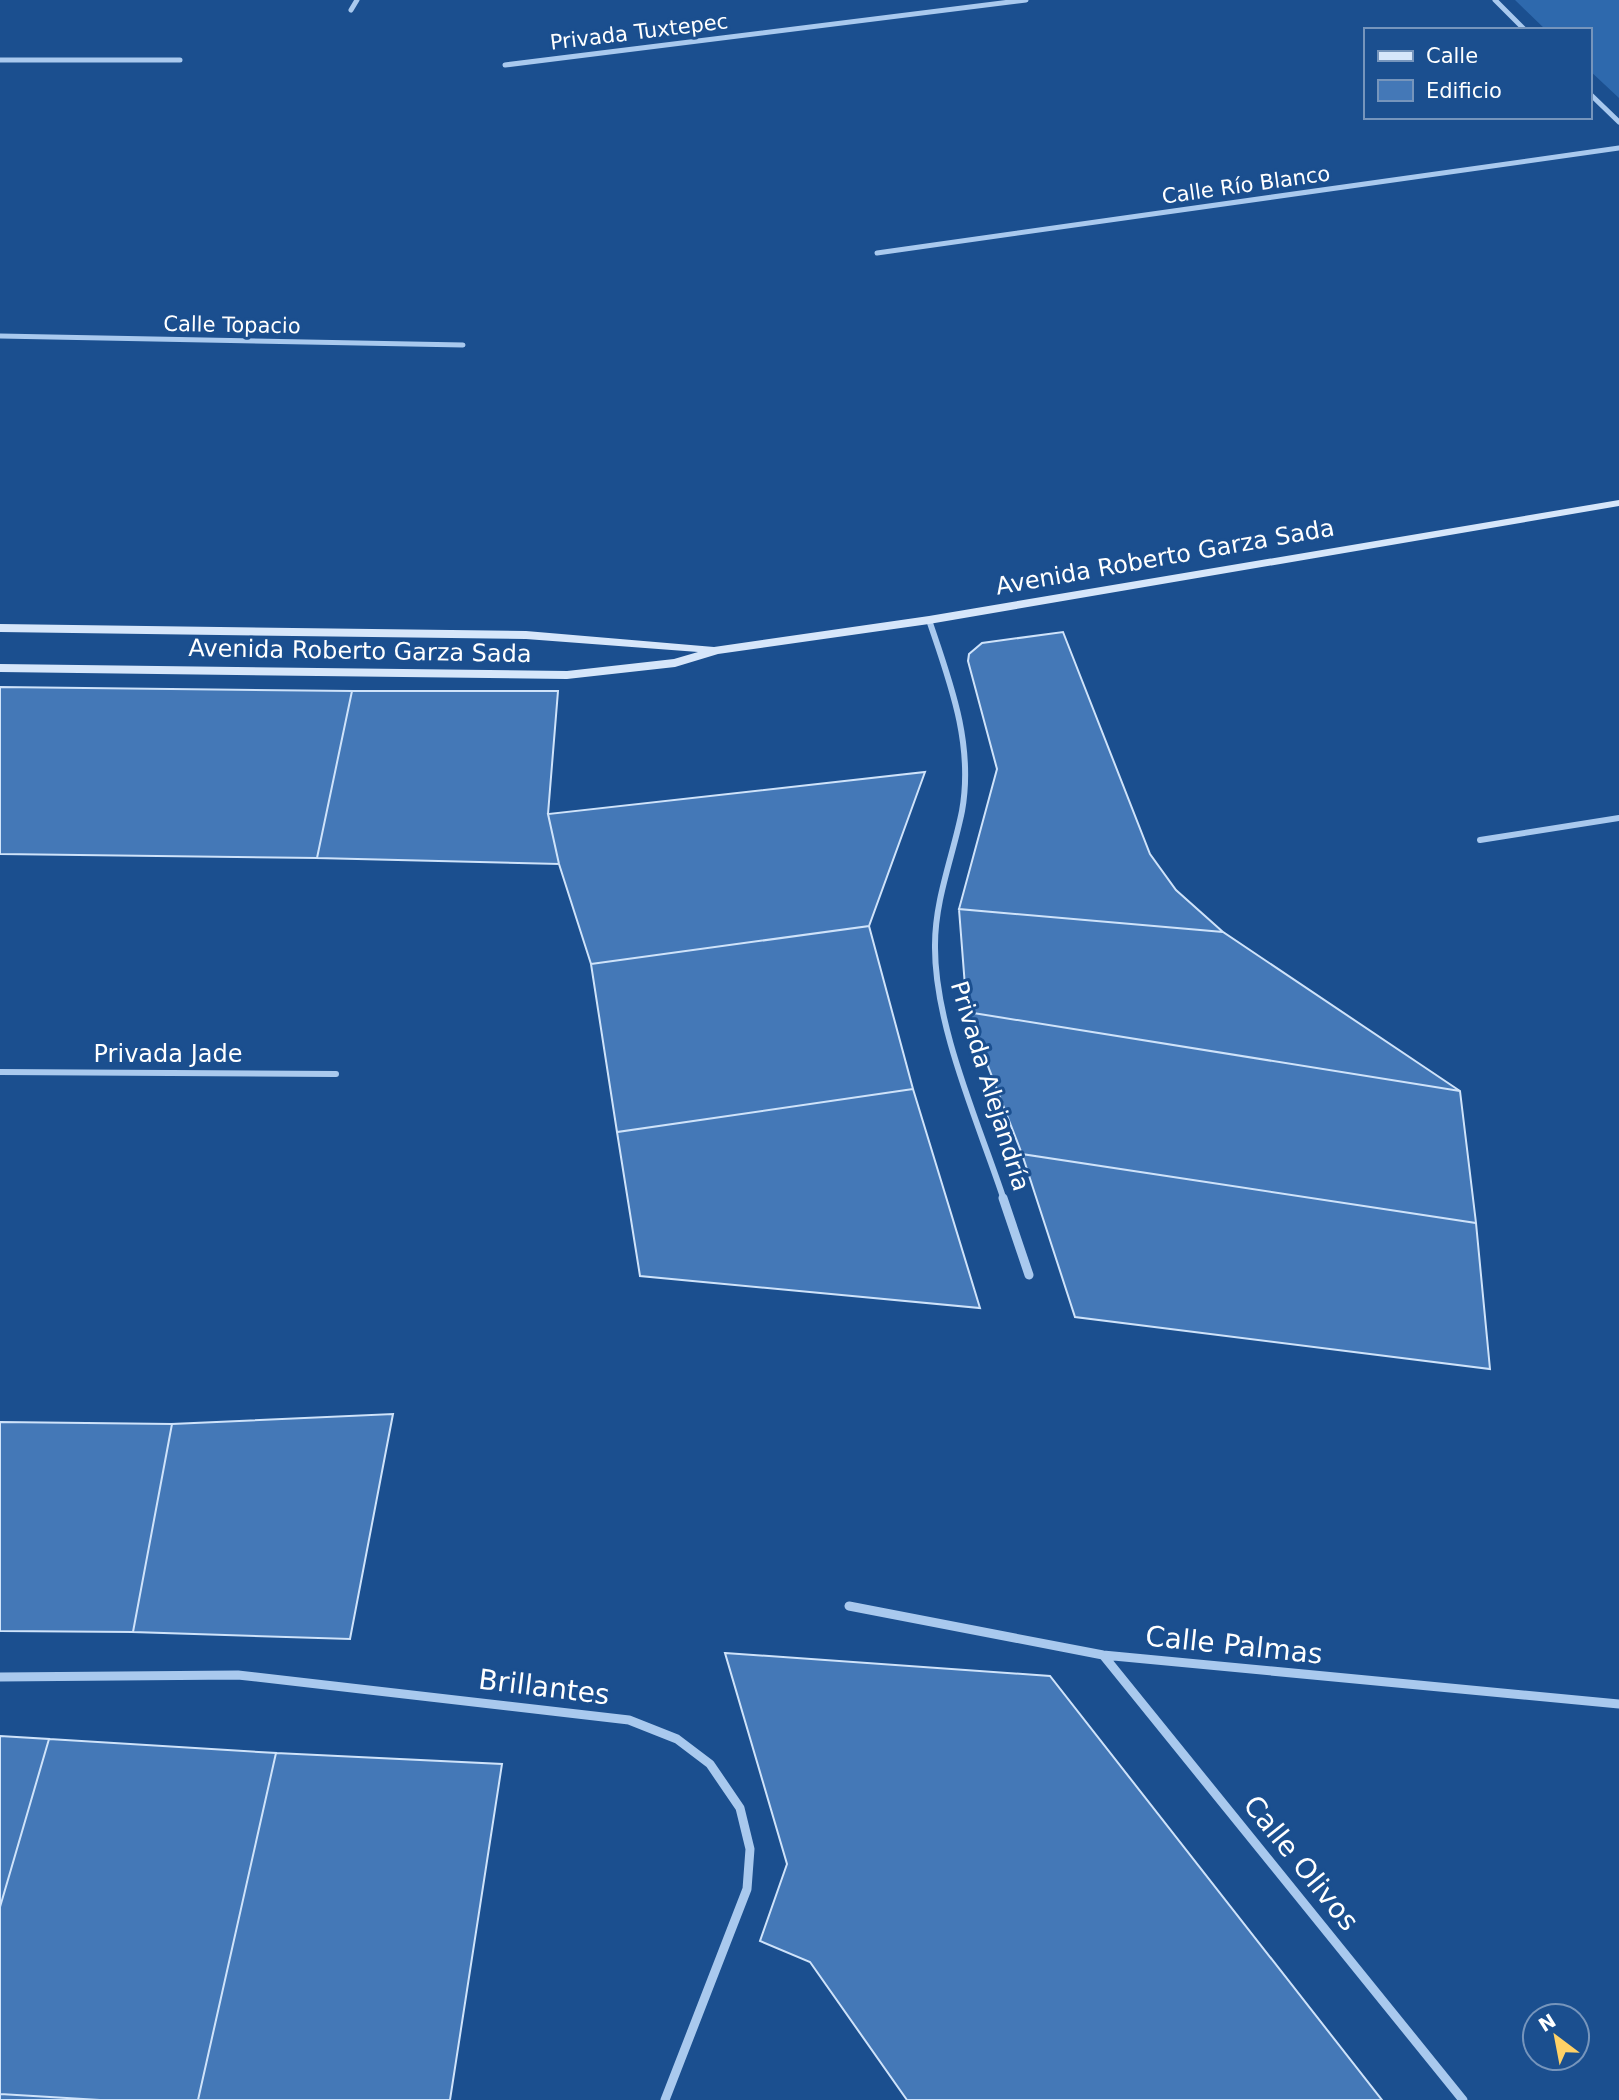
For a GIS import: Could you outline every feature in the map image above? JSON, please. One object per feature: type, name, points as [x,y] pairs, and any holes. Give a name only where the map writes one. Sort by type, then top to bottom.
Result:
[{"type":"street","points":[[351,10],[357,0]]},
{"type":"street","name":"Privada Tuxtepec","points":[[505,65],[1026,0]]},
{"type":"street","points":[[1494,0],[1523,28]]},
{"type":"street","points":[[0,60],[180,60]]},
{"type":"street","points":[[1591,95],[1619,122]]},
{"type":"street","name":"Calle Río Blanco","points":[[877,253],[1619,148]]},
{"type":"street","name":"Calle Topacio","points":[[0,336],[463,345]]},
{"type":"street","name":"Avenida Roberto Garza Sada","points":[[0,668],[567,675],[674,663],[717,650],[929,620],[1619,503]]},
{"type":"street","name":"Privada Alejandría","points":[[929,620],[960,716],[966,749],[965,790],[939,899],[935,944],[937,980],[950,1034],[1029,1275]]},
{"type":"street","name":"Avenida Roberto Garza Sada","points":[[0,628],[526,635],[717,650]]},
{"type":"street","points":[[1480,840],[1619,818]]},
{"type":"street","name":"Privada Jade","points":[[0,1072],[336,1074]]},
{"type":"street","name":"Calle Palmas","points":[[849,1606],[1103,1655],[1619,1704]]},
{"type":"street","name":"Calle Olivos","points":[[1103,1655],[1463,2100]]},
{"type":"street","name":"Brillantes","points":[[0,1676],[238,1675],[629,1720],[677,1739],[710,1764],[740,1808],[750,1849],[747,1889],[665,2100]]},
{"type":"shaded area","points":[[1515,0],[1619,0],[1619,98],[1591,72],[1591,28],[1544,28]]},
{"type":"building","points":[[1063,632],[1150,854],[1176,890],[1223,932],[959,909],[997,769],[968,661],[969,654],[982,643]]},
{"type":"building","points":[[0,687],[352,691],[317,858],[0,854]]},
{"type":"building","points":[[352,691],[558,691],[548,814],[559,864],[317,858]]},
{"type":"building","points":[[925,772],[869,926],[591,964],[559,864],[548,814]]},
{"type":"building","points":[[959,909],[1223,932],[1460,1091],[967,1012]]},
{"type":"building","points":[[869,926],[913,1089],[617,1132],[591,964]]},
{"type":"building","points":[[967,1012],[1460,1091],[1476,1223],[1022,1154]]},
{"type":"building","points":[[913,1089],[980,1308],[640,1276],[617,1132]]},
{"type":"building","points":[[1022,1154],[1476,1223],[1490,1369],[1075,1317]]},
{"type":"building","points":[[393,1414],[350,1639],[133,1632],[172,1424]]},
{"type":"building","points":[[0,1422],[172,1424],[133,1632],[0,1631]]},
{"type":"building","points":[[725,1653],[1050,1676],[1382,2100],[907,2100],[810,1962],[760,1941],[787,1864]]},
{"type":"building","points":[[0,1736],[49,1739],[0,1907]]},
{"type":"building","points":[[49,1739],[276,1753],[198,2100],[100,2100],[0,2094],[0,1907]]},
{"type":"building","points":[[276,1753],[502,1764],[450,2100],[198,2100]]},
{"type":"building","points":[[0,2094],[100,2100],[0,2100]]}]
